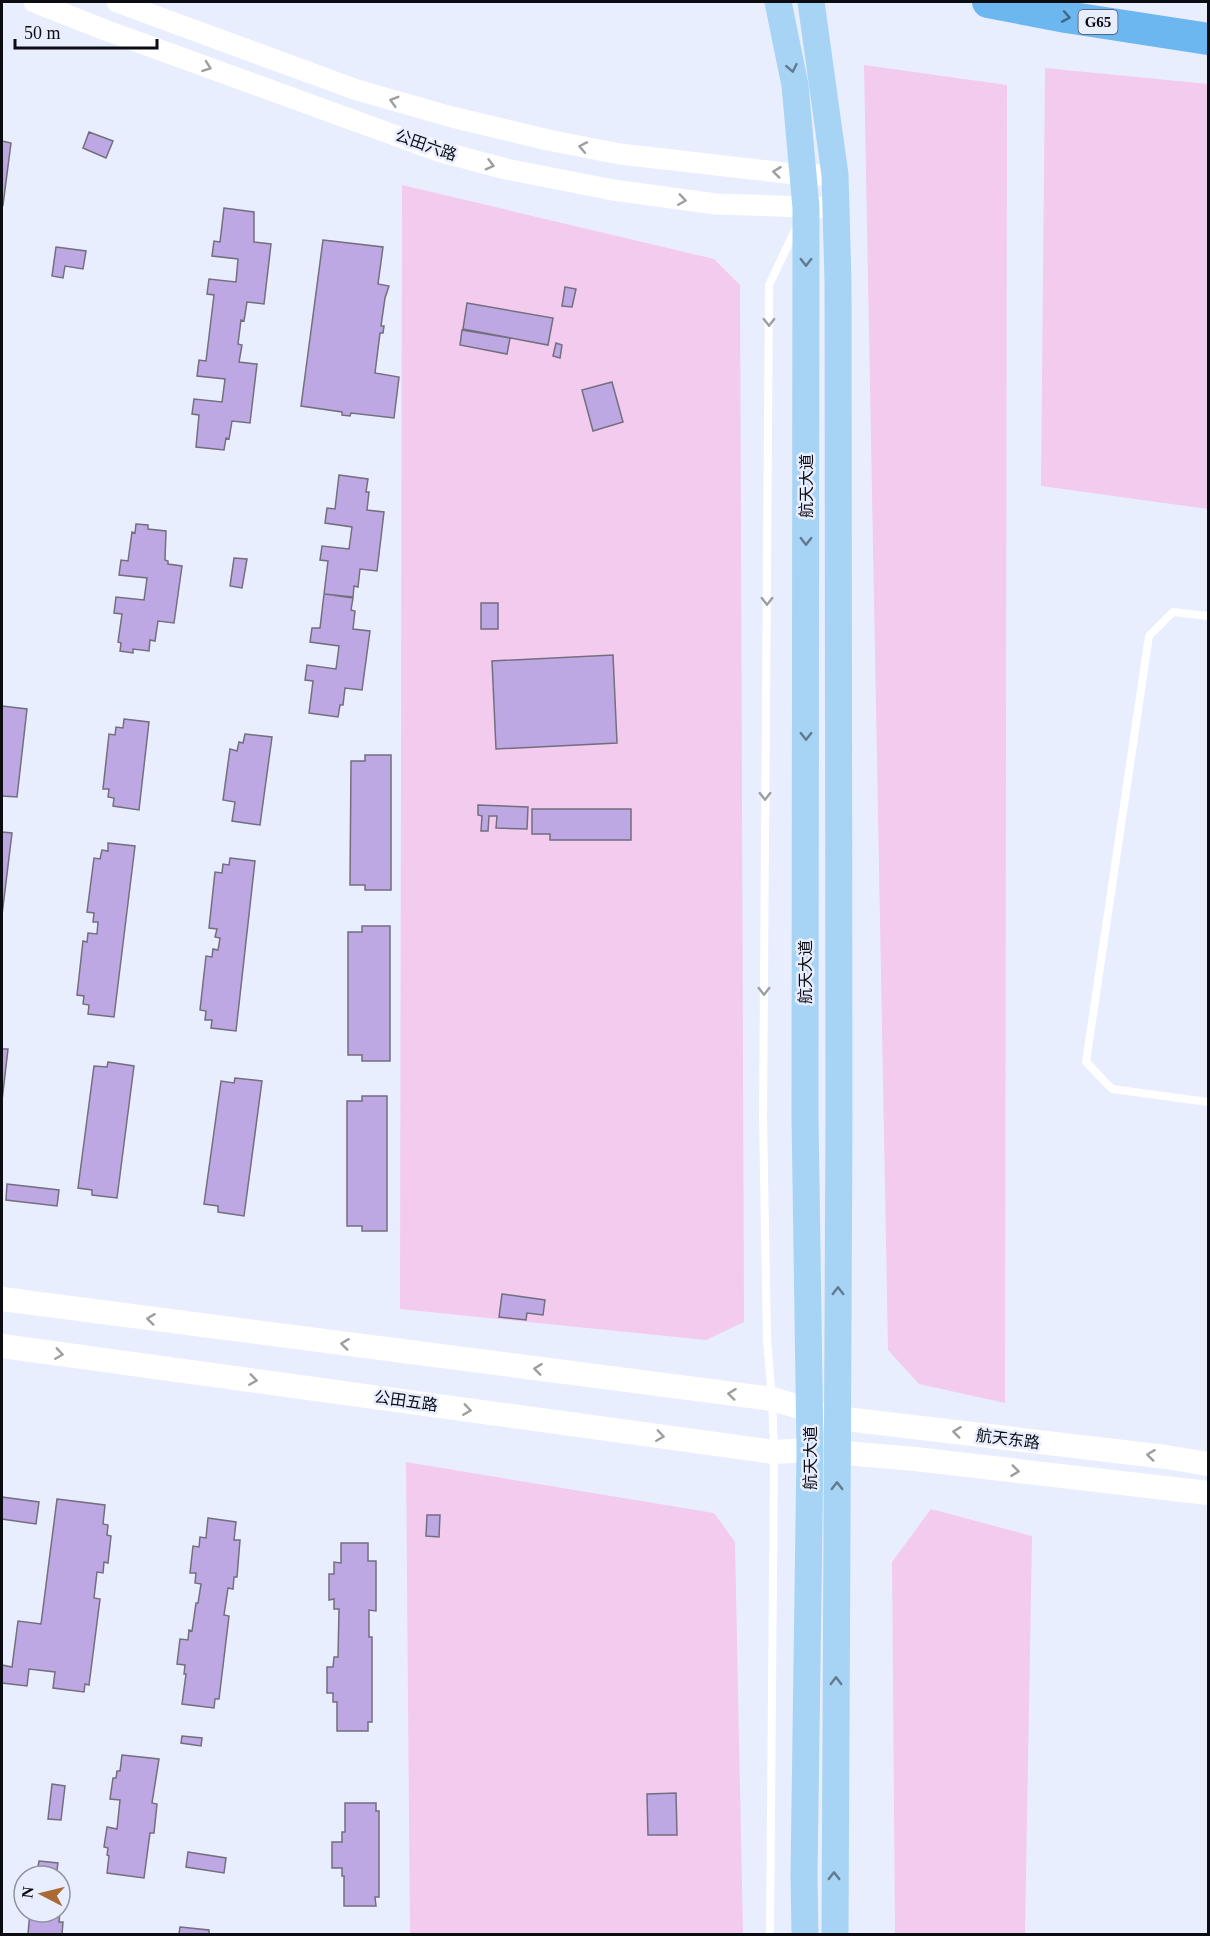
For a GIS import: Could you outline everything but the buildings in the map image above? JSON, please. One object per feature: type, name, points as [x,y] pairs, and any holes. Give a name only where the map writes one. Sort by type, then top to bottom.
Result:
[{"type":"highway","name":"G65","points":[[988,2],[1066,17],[1209,39]]},
{"type":"main road","name":"航天大道","points":[[811,2],[835,175],[836,208],[840,1119],[835,1935]]},
{"type":"main road","name":"航天大道","points":[[779,6],[795,85],[806,208],[805,1116],[810,1450],[805,1935]]},
{"type":"main road","points":[[2,1299],[772,1399],[809,1410]]},
{"type":"main road","name":"公田五路","points":[[2,1346],[774,1452],[810,1450]]},
{"type":"main road","name":"航天东路","points":[[809,1410],[837,1418],[1209,1464]]},
{"type":"main road","name":"航天东路","points":[[810,1450],[915,1458],[1209,1493]]},
{"type":"street","name":"公田六路","points":[[34,2],[438,151],[483,163],[613,190],[716,204],[836,208]]},
{"type":"street","name":"公田六路","points":[[117,2],[357,90],[452,117],[548,140],[620,154],[803,175],[835,175]]},
{"type":"lane","points":[[770,1935],[774,1452],[767,1340],[763,1119],[769,285],[806,208]]},
{"type":"lane","points":[[1209,616],[1173,612],[1149,636],[1086,1062],[1112,1089],[1209,1102]]},
{"type":"shaded area","points":[[864,65],[1007,85],[1005,1403],[919,1384],[888,1350]]},
{"type":"shaded area","points":[[1045,68],[1208,84],[1208,509],[1041,486]]},
{"type":"shaded area","points":[[402,185],[714,259],[740,285],[744,1322],[706,1340],[400,1309]]},
{"type":"shaded area","points":[[406,1462],[714,1513],[735,1542],[743,1934],[410,1934]]},
{"type":"shaded area","points":[[931,1509],[1032,1536],[1025,1934],[895,1934],[892,1562]]}]
